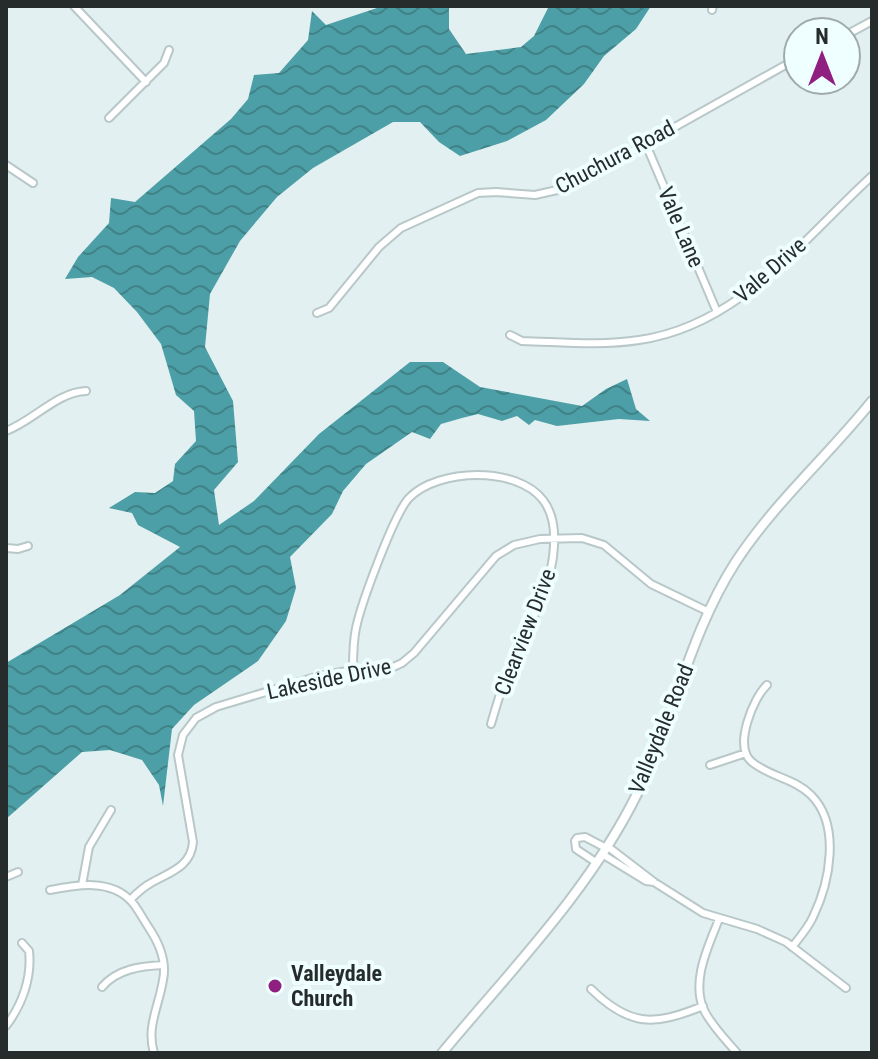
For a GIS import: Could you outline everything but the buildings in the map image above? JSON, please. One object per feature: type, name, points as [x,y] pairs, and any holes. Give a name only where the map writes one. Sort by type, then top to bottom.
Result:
[{"type":"main road","name":"Valleydale Road","points":[[442,1053],[597,863],[652,760],[709,612],[735,563],[764,522],[871,404]]},
{"type":"street","points":[[74,6],[146,82]]},
{"type":"street","points":[[109,118],[164,63],[169,50]]},
{"type":"street","name":"Chuchura Road","points":[[317,313],[329,308],[379,247],[401,228],[478,193],[535,195],[566,188],[782,67]]},
{"type":"street","name":"Vale Lane","points":[[645,142],[717,312]]},
{"type":"street","points":[[6,165],[33,183]]},
{"type":"street","name":"Vale Drive","points":[[510,335],[522,341],[596,343],[633,341],[670,333],[742,298],[872,176]]},
{"type":"street","points":[[6,431],[66,396],[86,391]]},
{"type":"street","points":[[353,670],[357,624],[385,548],[403,507],[427,484],[458,474],[519,483],[537,493],[546,504],[553,523],[554,538]]},
{"type":"street","name":"Lakeside Drive","points":[[130,900],[148,884],[175,871],[191,852],[192,836],[178,759],[181,742],[191,723],[216,707],[319,676],[353,670],[382,670],[402,663],[496,556],[514,545],[554,538],[582,538],[604,545],[651,584],[709,612]]},
{"type":"street","name":"Clearview Drive","points":[[491,724],[507,674],[549,579],[554,538]]},
{"type":"street","points":[[6,548],[28,546]]},
{"type":"street","points":[[767,685],[760,693],[743,736],[746,753],[752,762],[793,781],[810,794],[819,805],[828,827],[829,848],[820,901],[811,923],[792,947]]},
{"type":"street","points":[[710,765],[746,753]]},
{"type":"street","points":[[82,885],[89,847],[111,810]]},
{"type":"street","points":[[597,863],[576,849],[575,841],[585,837],[703,913],[757,929],[792,947],[846,988]]},
{"type":"street","points":[[6,877],[18,872]]},
{"type":"street","points":[[50,890],[82,885],[109,888],[130,900],[157,940],[163,980],[152,1027],[154,1053]]},
{"type":"street","points":[[719,919],[701,972],[703,1006],[712,1023],[737,1053]]},
{"type":"street","points":[[6,1026],[18,1009],[28,975],[29,951],[22,943]]},
{"type":"street","points":[[102,987],[132,968],[163,965]]},
{"type":"street","points":[[591,989],[617,1011],[640,1020],[669,1019],[703,1006]]},
{"type":"water","points":[[383,6],[449,6],[449,29],[466,54],[521,47],[534,36],[549,6],[651,6],[636,29],[604,56],[584,84],[546,120],[507,141],[460,156],[439,142],[420,122],[393,122],[313,168],[277,197],[240,241],[210,294],[205,347],[233,401],[238,462],[214,490],[219,525],[254,501],[319,434],[410,362],[443,362],[480,387],[582,406],[627,379],[636,409],[650,421],[619,419],[557,426],[535,420],[529,425],[517,416],[502,421],[478,414],[441,424],[430,439],[412,432],[366,464],[343,491],[332,514],[290,557],[296,588],[286,621],[258,661],[194,705],[172,729],[163,806],[159,785],[142,760],[110,750],[82,752],[6,819],[6,663],[120,595],[180,547],[138,525],[132,513],[109,508],[135,492],[155,493],[173,481],[175,464],[196,441],[194,411],[176,395],[161,344],[137,312],[114,288],[92,277],[65,279],[78,257],[109,223],[111,198],[135,202],[231,119],[248,99],[254,75],[279,73],[308,40],[312,11],[326,25]]},
{"type":"place","name":"Valleydale Church","points":[[275,986]]}]
